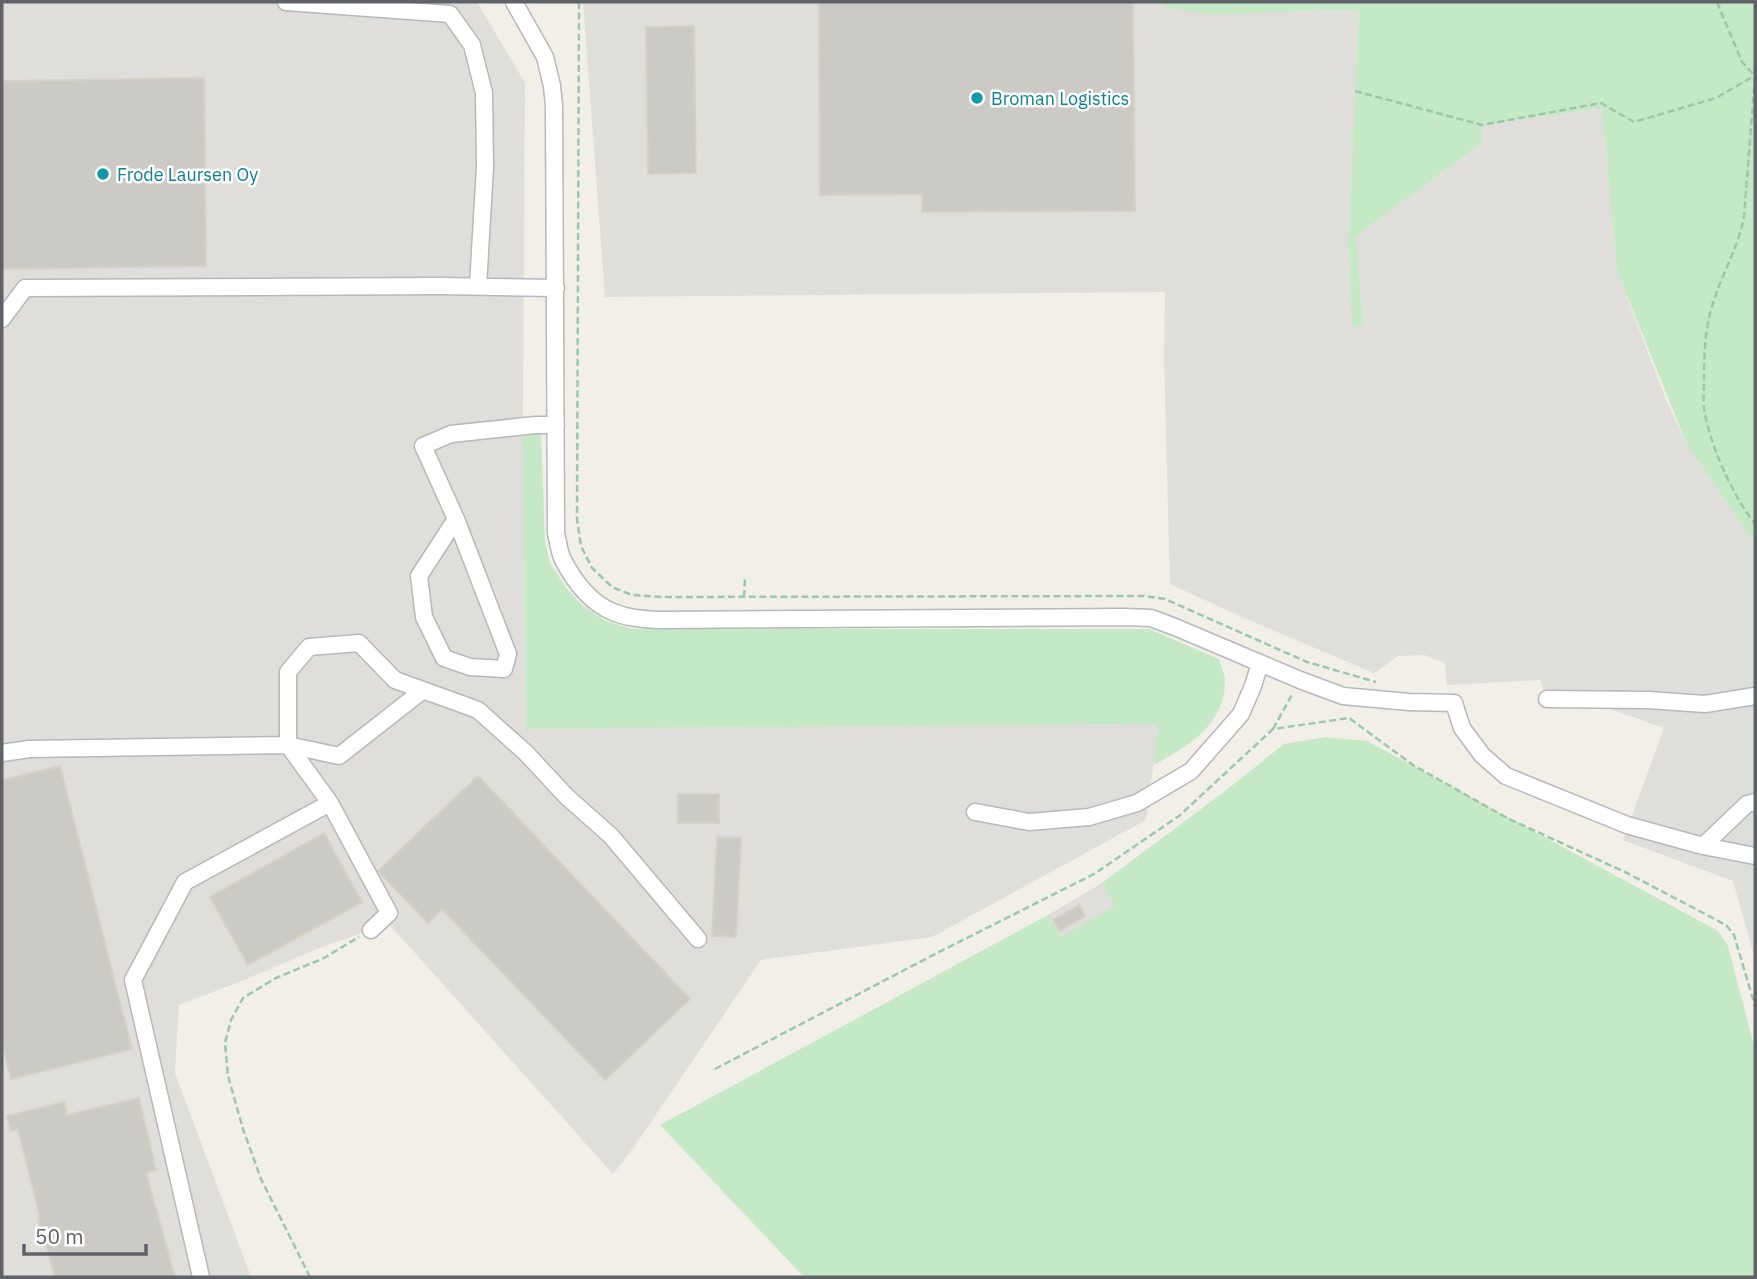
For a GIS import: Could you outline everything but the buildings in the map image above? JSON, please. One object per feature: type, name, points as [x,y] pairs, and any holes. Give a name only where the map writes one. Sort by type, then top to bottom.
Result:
[{"type":"street","points":[[286,2],[450,14],[472,45],[484,93],[485,167],[478,286]]},
{"type":"street","points":[[514,2],[545,57],[552,86],[556,288],[556,533],[562,558],[590,597],[611,611],[632,618],[657,620],[1151,618],[1343,696],[1454,704],[1462,728],[1482,755],[1506,776],[1627,825],[1703,846],[1755,856]]},
{"type":"street","points":[[2,319],[25,288],[556,288]]},
{"type":"street","points":[[456,519],[419,576],[424,617],[444,658],[470,667],[504,669],[509,654],[456,519],[423,446],[451,434],[556,425]]},
{"type":"street","points":[[370,930],[389,913],[330,803],[288,745],[288,672],[309,647],[359,643],[395,680],[478,709],[526,753],[566,796],[611,836],[698,939]]},
{"type":"street","points":[[975,812],[1029,822],[1089,817],[1137,803],[1191,771],[1241,714],[1260,663]]},
{"type":"street","points":[[2,753],[29,749],[288,745],[340,757],[422,691]]},
{"type":"street","points":[[1547,699],[1648,699],[1705,704],[1755,696]]},
{"type":"street","points":[[1703,846],[1747,804],[1755,802]]},
{"type":"street","points":[[201,1277],[133,980],[185,883],[330,803]]},
{"type":"path","points":[[579,2],[577,520],[581,546],[592,568],[611,587],[632,595],[663,597],[1144,596],[1165,599],[1307,662],[1384,684]]},
{"type":"path","points":[[1717,2],[1742,62],[1755,76],[1742,232],[1715,297],[1706,330],[1703,406],[1709,431],[1724,469],[1755,524]]},
{"type":"path","points":[[1355,91],[1482,125],[1601,103],[1634,122],[1716,98],[1755,76]]},
{"type":"path","points":[[744,597],[745,578]]},
{"type":"path","points":[[715,1069],[1094,874],[1179,816],[1273,729],[1307,662]]},
{"type":"path","points":[[1273,729],[1349,718],[1413,765],[1507,818],[1627,873],[1726,925],[1734,935],[1755,1006]]},
{"type":"path","points":[[310,1277],[256,1167],[228,1076],[225,1043],[231,1020],[243,998],[276,978],[324,958],[370,930]]},
{"type":"shaded area","points":[[2,2],[477,2],[525,83],[523,416],[526,729],[1159,724],[1146,820],[932,937],[761,960],[613,1174],[389,924],[327,945],[179,1005],[175,1073],[251,1277],[2,1277]]},
{"type":"shaded area","points":[[583,2],[1166,2],[1209,14],[1359,10],[1348,240],[1353,327],[1363,325],[1356,236],[1482,143],[1482,125],[1602,108],[1617,271],[1667,402],[1687,445],[1755,543],[1755,959],[1733,881],[1623,840],[1664,728],[1596,704],[1547,699],[1540,680],[1447,685],[1445,663],[1424,655],[1398,656],[1374,673],[1170,584],[1164,357],[1165,292],[605,297]]},
{"type":"shaded area","points":[[1102,883],[1116,906],[1061,938],[1048,915]]},
{"type":"green space","points":[[1165,2],[1755,2],[1755,543],[1687,445],[1617,271],[1602,108],[1482,125],[1482,143],[1356,236],[1363,325],[1352,327],[1348,240],[1359,10],[1209,14],[1165,8]]},
{"type":"green space","points":[[541,433],[545,541],[550,563],[567,589],[583,606],[606,621],[632,629],[1149,629],[1219,659],[1225,681],[1219,710],[1212,722],[1191,742],[1154,765],[1158,724],[526,729],[523,434]]},
{"type":"green space","points":[[1325,737],[1367,741],[1718,931],[1728,946],[1755,1050],[1755,1277],[804,1277],[660,1125],[1048,915],[1061,937],[1115,906],[1102,883],[1284,744]]},
{"type":"place","name":"Broman Logistics","points":[[977,98]]},
{"type":"place","name":"Frode Laursen Oy","points":[[103,174]]}]
